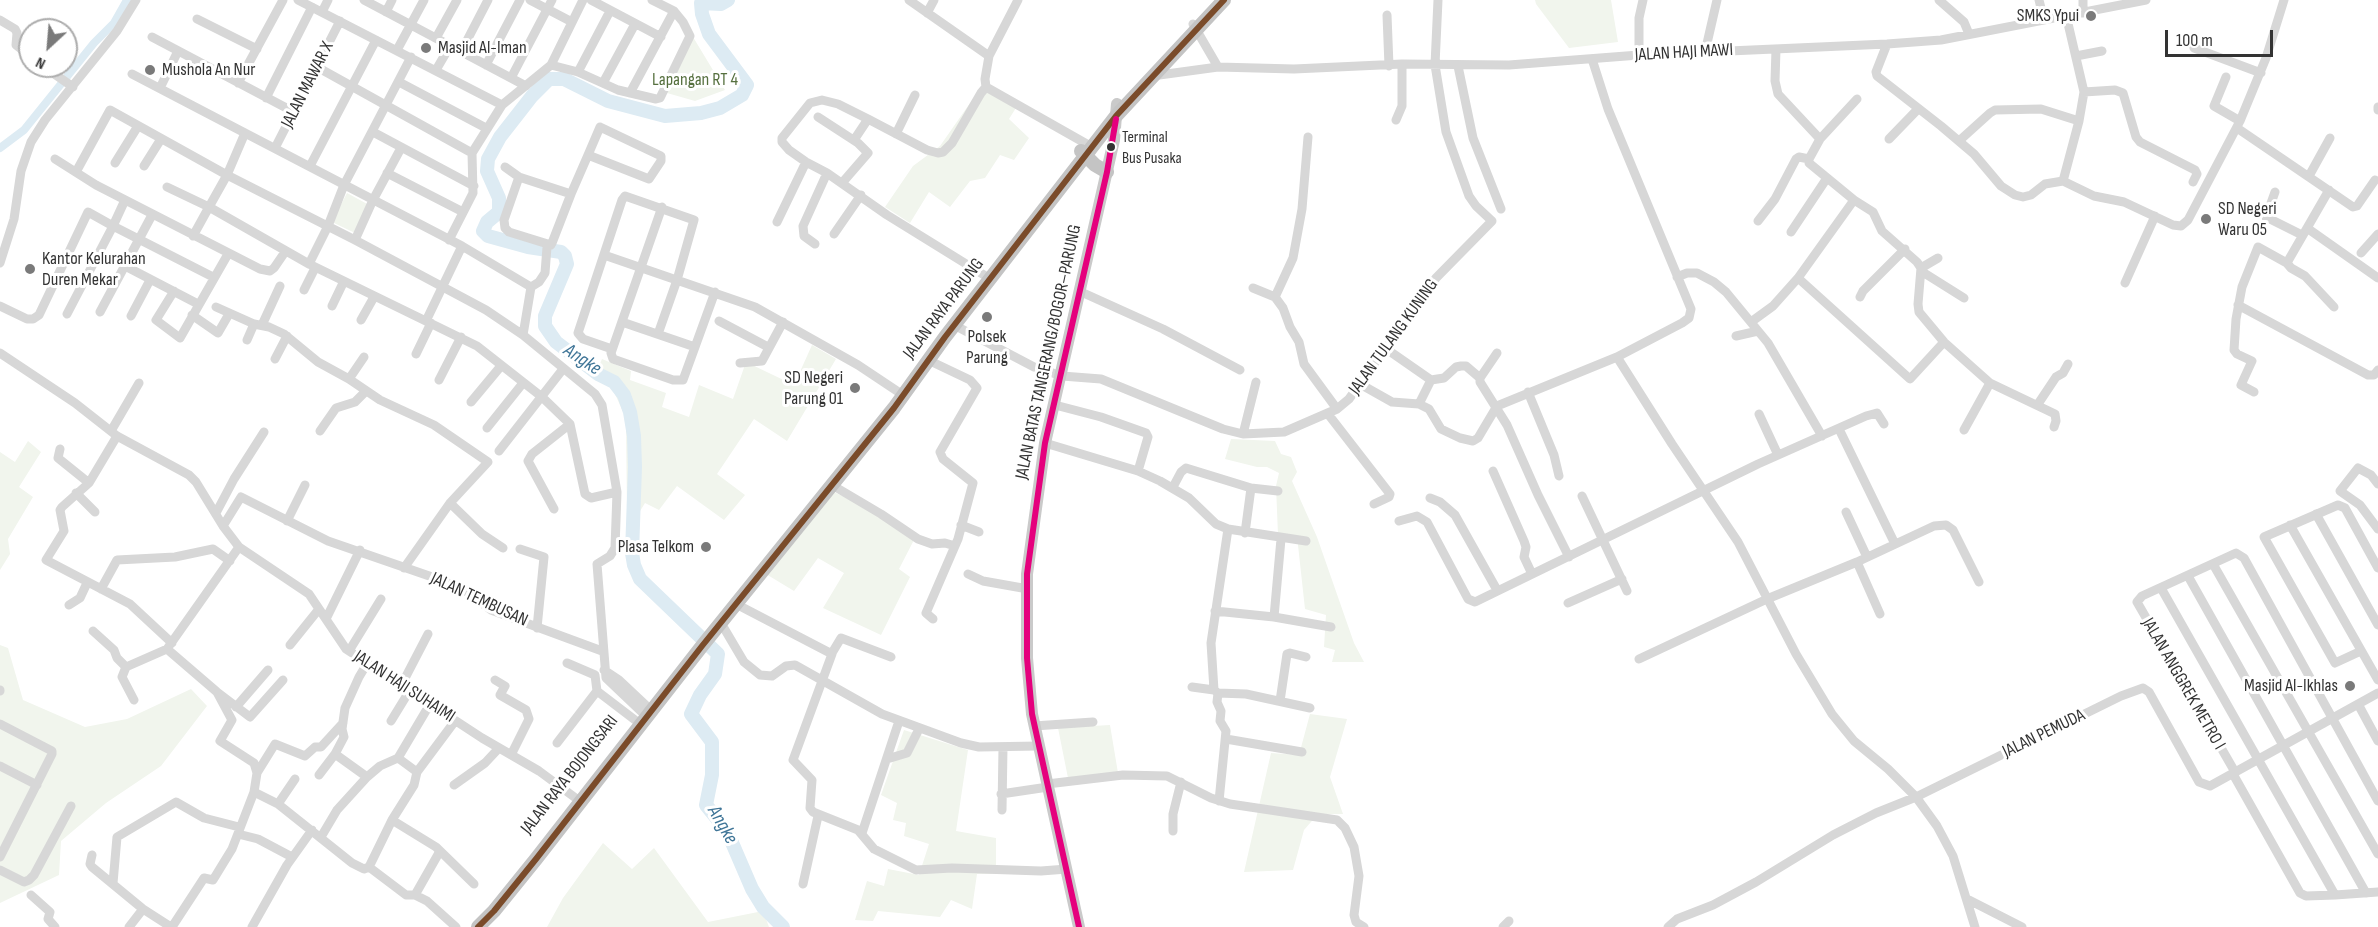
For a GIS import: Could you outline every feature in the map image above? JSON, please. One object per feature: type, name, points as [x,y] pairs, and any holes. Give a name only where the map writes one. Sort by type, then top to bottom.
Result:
[{"type":"highway","name":"JALAN RAYA PARUNG","points":[[1117,110],[1152,76],[1195,27],[1215,0]]},
{"type":"highway","name":"JALAN RAYA PARUNG","points":[[703,639],[825,483],[928,360],[999,260],[1117,110],[1195,27],[1224,0]]},
{"type":"highway","points":[[1086,149],[1107,172]]},
{"type":"highway","name":"JALAN RAYA PARUNG","points":[[703,639],[721,623],[832,485],[984,275],[999,260]]},
{"type":"highway","name":"JALAN RAYA BOJONGSARI","points":[[478,927],[500,904],[703,639]]},
{"type":"highway","name":"JALAN RAYA BOJONGSARI","points":[[470,927],[578,800]]},
{"type":"main road","name":"JALAN BATAS TANGERANG/BOGOR–PARUNG","points":[[1079,927],[1034,726],[1028,667],[1030,544],[1044,443],[1062,376],[1107,172],[1117,110]]},
{"type":"street","points":[[0,263],[13,226],[21,171],[31,142],[67,83],[117,32],[136,0]]},
{"type":"street","points":[[238,83],[283,0]]},
{"type":"street","points":[[298,0],[502,105]]},
{"type":"street","points":[[322,12],[328,0]]},
{"type":"street","points":[[364,0],[526,86]]},
{"type":"street","points":[[386,12],[392,0]]},
{"type":"street","points":[[397,50],[424,0]]},
{"type":"street","points":[[436,38],[457,0]]},
{"type":"street","points":[[461,51],[488,0]]},
{"type":"street","points":[[486,64],[520,0]]},
{"type":"street","points":[[531,0],[572,22]]},
{"type":"street","points":[[511,78],[552,0]]},
{"type":"street","points":[[449,240],[474,193],[472,153],[486,128],[502,105],[551,65],[584,0]]},
{"type":"street","points":[[591,0],[660,37]]},
{"type":"street","points":[[551,65],[578,72],[618,90],[656,99],[662,95],[690,36],[674,11],[652,0]]},
{"type":"street","points":[[927,13],[934,0]]},
{"type":"street","points":[[984,275],[887,215],[827,173],[806,162],[783,144],[782,138],[810,103],[829,100],[933,153],[943,152],[952,143],[986,87],[989,56],[1018,0]]},
{"type":"street","points":[[1435,65],[1438,0]]},
{"type":"street","points":[[1639,55],[1639,18],[1643,0]]},
{"type":"street","points":[[1705,52],[1717,0]]},
{"type":"street","points":[[1939,0],[1964,22],[1969,34]]},
{"type":"street","points":[[2039,0],[2044,20]]},
{"type":"street","points":[[2082,12],[2084,0]]},
{"type":"street","name":"JALAN HAJI MAWI","points":[[1152,76],[1218,67],[1285,69],[1402,64],[1509,65],[1639,55],[1941,40],[2146,0]]},
{"type":"street","points":[[1887,44],[1876,74],[1959,141],[2001,186],[2015,195],[2023,197],[2031,195],[2045,184],[2063,181],[2094,196],[2124,202],[2177,226],[2185,225],[2238,124],[2261,73],[2284,0]]},
{"type":"street","points":[[914,2],[989,56]]},
{"type":"street","points":[[266,98],[312,7]]},
{"type":"street","points":[[578,72],[610,10]]},
{"type":"street","points":[[630,93],[674,11]]},
{"type":"street","points":[[1387,15],[1389,66]]},
{"type":"street","points":[[2063,181],[2084,92],[2067,15]]},
{"type":"street","points":[[196,19],[256,49]]},
{"type":"street","points":[[0,20],[15,29],[18,47]]},
{"type":"street","name":"JALAN MAWAR X","points":[[275,148],[340,21]]},
{"type":"street","points":[[603,83],[634,24]]},
{"type":"street","points":[[1195,27],[1218,67]]},
{"type":"street","points":[[152,38],[294,112]]},
{"type":"street","points":[[310,166],[376,40]]},
{"type":"street","points":[[436,70],[450,46]]},
{"type":"street","points":[[2194,48],[2261,73]]},
{"type":"street","points":[[1776,49],[1775,88],[1820,139]]},
{"type":"street","points":[[160,88],[178,51]]},
{"type":"street","points":[[2076,56],[2102,51]]},
{"type":"street","points":[[304,290],[344,185],[411,57]]},
{"type":"street","points":[[1360,384],[1392,402],[1419,404],[1429,409],[1441,429],[1473,441],[1478,438],[1497,406],[1617,357],[1689,318],[1690,306],[1608,109],[1592,59]]},
{"type":"street","points":[[1396,120],[1402,106],[1402,64]]},
{"type":"street","name":"JALAN TULANG KUNING","points":[[954,325],[1034,367],[1062,376],[1101,379],[1223,429],[1243,434],[1284,432],[1332,412],[1349,399],[1436,278],[1492,220],[1472,201],[1454,157],[1441,108],[1435,65]]},
{"type":"street","points":[[1458,66],[1475,144],[1501,209]]},
{"type":"street","points":[[317,67],[472,153]]},
{"type":"street","points":[[132,74],[462,246],[531,287]]},
{"type":"street","points":[[2226,77],[2214,106],[2329,190],[2355,207],[2375,180]]},
{"type":"street","points":[[60,78],[67,83]]},
{"type":"street","points":[[399,82],[486,128]]},
{"type":"street","points":[[986,87],[1086,149]]},
{"type":"street","points":[[2084,92],[2115,90],[2123,93],[2136,137],[2140,142],[2195,170],[2197,174],[2193,182]]},
{"type":"street","points":[[896,134],[915,94]]},
{"type":"street","points":[[1857,99],[1820,139],[1809,159],[1811,166],[1873,212],[1882,231],[1905,249],[1921,270],[1964,298]]},
{"type":"street","points":[[1889,139],[1918,109]]},
{"type":"street","points":[[1959,141],[1989,112],[1995,110],[2041,109],[2079,121]]},
{"type":"street","points":[[76,172],[110,110],[227,175],[486,310],[523,335],[595,394],[602,405],[617,492],[615,548],[610,556],[597,564],[604,670],[609,683],[645,713]]},
{"type":"street","points":[[818,117],[854,140],[868,154],[842,183]]},
{"type":"street","points":[[854,140],[868,119]]},
{"type":"street","points":[[115,163],[138,126]]},
{"type":"street","points":[[523,335],[531,287],[542,279],[548,250],[571,194],[600,127],[661,156],[661,161],[649,179],[588,155]]},
{"type":"street","points":[[373,132],[474,186]]},
{"type":"street","points":[[192,236],[227,175],[245,134]]},
{"type":"street","points":[[1275,297],[1293,258],[1302,209],[1308,137]]},
{"type":"street","points":[[2309,176],[2330,138]]},
{"type":"street","points":[[144,166],[161,139]]},
{"type":"street","points":[[355,240],[401,148]]},
{"type":"street","points":[[1758,221],[1775,200],[1796,159],[1799,157],[1809,159]]},
{"type":"street","points":[[54,159],[152,215],[260,269],[270,271],[285,252]]},
{"type":"street","points":[[777,222],[806,162]]},
{"type":"street","points":[[505,167],[519,177],[571,194]]},
{"type":"street","points":[[387,173],[463,212]]},
{"type":"street","points":[[815,244],[804,236],[803,226],[827,173]]},
{"type":"street","points":[[519,177],[504,220],[505,228],[548,250]]},
{"type":"street","points":[[1791,232],[1827,178]]},
{"type":"street","points":[[167,187],[209,207],[312,266],[477,346],[542,397],[570,424],[585,494],[591,498],[617,492]]},
{"type":"street","points":[[2286,262],[2329,190]]},
{"type":"street","points":[[2275,192],[2266,217],[2304,231],[2378,278]]},
{"type":"street","points":[[834,234],[861,195]]},
{"type":"street","points":[[612,349],[583,339],[578,333],[623,198],[631,197],[694,219],[677,280],[658,334]]},
{"type":"street","points":[[67,314],[114,226],[125,200]]},
{"type":"street","points":[[1751,322],[1773,306],[1798,278],[1854,200]]},
{"type":"street","points":[[662,207],[612,349],[613,359],[680,382],[683,380],[715,292]]},
{"type":"street","points":[[0,306],[27,319],[33,319],[39,315],[88,212],[213,277]]},
{"type":"street","points":[[100,312],[152,215]]},
{"type":"street","points":[[2126,283],[2155,216]]},
{"type":"street","points":[[2361,253],[2378,234]]},
{"type":"street","points":[[416,354],[443,286],[462,246]]},
{"type":"street","points":[[2254,392],[2241,385],[2252,361],[2234,351],[2242,287],[2258,247],[2286,262],[2291,268],[2305,276],[2334,307]]},
{"type":"street","points":[[1860,297],[1866,287],[1905,249]]},
{"type":"street","points":[[174,291],[156,320],[180,338],[228,254]]},
{"type":"street","points":[[604,255],[755,307],[858,365],[899,393]]},
{"type":"street","points":[[1938,258],[1921,270],[1919,312],[1944,342],[1990,383],[2055,414],[2054,427]]},
{"type":"street","points":[[125,266],[198,304]]},
{"type":"street","points":[[1677,277],[1687,273],[1696,273],[1714,282],[1726,292],[1768,343],[1822,436]]},
{"type":"street","points":[[1798,278],[1910,379],[1944,342]]},
{"type":"street","points":[[131,316],[150,280]]},
{"type":"street","points":[[332,306],[344,281]]},
{"type":"street","points":[[247,340],[280,286]]},
{"type":"street","points":[[1253,288],[1275,297],[1283,308],[1299,342],[1304,364],[1332,412],[1390,494],[1389,497],[1374,504]]},
{"type":"street","points":[[1079,291],[1163,329],[1240,370]]},
{"type":"street","points":[[361,320],[374,297]]},
{"type":"street","points":[[2238,305],[2368,375],[2374,375],[2378,370]]},
{"type":"street","points":[[216,307],[287,336],[311,358],[349,379],[365,392],[421,418],[488,462],[450,503],[404,567]]},
{"type":"street","points":[[192,315],[218,333],[230,314]]},
{"type":"street","points":[[719,321],[768,347]]},
{"type":"street","points":[[622,322],[694,347]]},
{"type":"street","points":[[740,363],[762,361],[783,322]]},
{"type":"street","points":[[1736,336],[1758,331]]},
{"type":"street","points":[[275,359],[287,336]]},
{"type":"street","points":[[439,380],[461,337]]},
{"type":"street","points":[[1385,348],[1431,380],[1444,378],[1456,367],[1461,366],[1466,366],[1480,378],[1487,396],[1497,406],[1569,557]]},
{"type":"street","name":"JALAN HAJI SUHAIMI","points":[[0,353],[50,385],[114,433],[189,475],[239,547],[303,588],[320,609],[343,646],[349,651],[455,721],[539,771],[578,800]]},
{"type":"street","points":[[1480,378],[1497,353]]},
{"type":"street","points":[[349,379],[364,357]]},
{"type":"street","points":[[1617,357],[1738,542],[1796,654],[1838,724],[1860,747],[1888,769],[1931,816],[1949,848],[1969,900],[1975,927]]},
{"type":"street","points":[[928,360],[976,385],[975,391],[940,452],[943,459],[973,483],[955,546],[927,613],[933,619]]},
{"type":"street","points":[[2038,404],[2068,364]]},
{"type":"street","points":[[471,402],[501,366]]},
{"type":"street","points":[[498,451],[563,369]]},
{"type":"street","points":[[1419,404],[1431,380]]},
{"type":"street","points":[[1243,434],[1256,382]]},
{"type":"street","points":[[139,383],[100,467],[89,483],[60,510],[64,531],[45,558],[87,583],[130,604],[217,692],[250,717],[283,680]]},
{"type":"street","points":[[488,428],[523,383]]},
{"type":"street","points":[[1964,430],[1990,383]]},
{"type":"street","points":[[320,431],[336,408],[355,402],[365,392]]},
{"type":"street","points":[[1528,392],[1554,455],[1559,476]]},
{"type":"street","points":[[1055,405],[1078,410],[1146,433],[1148,437],[1138,471]]},
{"type":"street","points":[[1399,521],[1417,516],[1427,522],[1470,600],[1478,601],[1778,455],[1874,413],[1880,415],[1884,424]]},
{"type":"street","points":[[1759,414],[1778,455]]},
{"type":"street","points":[[554,509],[528,461],[532,454],[570,424]]},
{"type":"street","points":[[1839,429],[1896,544]]},
{"type":"street","points":[[216,513],[234,479],[264,432]]},
{"type":"street","points":[[1044,443],[1138,471],[1189,498],[1216,524],[1228,530],[1306,541]]},
{"type":"street","points":[[60,449],[58,458],[89,483]]},
{"type":"street","points":[[1173,488],[1181,472],[1186,468],[1251,488],[1278,491]]},
{"type":"street","points":[[2378,483],[2375,472],[2358,468],[2340,491],[2360,505],[2378,529]]},
{"type":"street","points":[[1492,471],[1524,541],[1526,547],[1524,557],[1532,574]]},
{"type":"street","points":[[287,521],[305,485]]},
{"type":"street","points":[[832,485],[918,539],[932,544],[945,543],[955,546]]},
{"type":"street","points":[[1245,533],[1251,488]]},
{"type":"street","points":[[76,493],[95,512]]},
{"type":"street","points":[[1582,496],[1627,591]]},
{"type":"street","name":"JALAN TEMBUSAN","points":[[223,526],[241,497],[328,541],[360,550],[463,589],[491,610],[602,651]]},
{"type":"street","points":[[1430,498],[1440,502],[1455,516],[1497,591]]},
{"type":"street","points":[[450,503],[483,534],[503,548]]},
{"type":"street","points":[[2361,651],[2336,663],[2264,537],[2338,505],[2345,508],[2378,568]]},
{"type":"street","points":[[1846,512],[1867,557]]},
{"type":"street","points":[[2316,514],[2378,625]]},
{"type":"street","points":[[961,525],[980,532]]},
{"type":"street","points":[[1639,659],[1767,599],[1857,562],[1934,526],[1948,525],[1953,530],[1978,582]]},
{"type":"street","points":[[2290,525],[2378,680]]},
{"type":"street","points":[[1219,801],[1226,729],[1220,722],[1221,711],[1217,702],[1211,643],[1228,530]]},
{"type":"street","points":[[1274,617],[1281,539]]},
{"type":"street","points":[[134,700],[122,677],[126,667],[170,646],[239,547]]},
{"type":"street","points":[[101,589],[117,560],[175,557],[213,549],[230,561]]},
{"type":"street","points":[[520,549],[544,557],[537,628]]},
{"type":"street","points":[[326,619],[360,550]]},
{"type":"street","points":[[2335,895],[2162,588],[2236,553],[2244,558],[2378,801]]},
{"type":"street","points":[[1857,562],[1880,614]]},
{"type":"street","points":[[2213,564],[2378,854]]},
{"type":"street","points":[[968,574],[983,581],[1028,589]]},
{"type":"street","points":[[2188,576],[2366,893]]},
{"type":"street","points":[[1568,603],[1622,579]]},
{"type":"street","points":[[69,606],[80,598],[87,583]]},
{"type":"street","name":"JALAN ANGGREK METRO I","points":[[2162,588],[2142,596],[2137,602],[2138,607],[2234,773]]},
{"type":"street","points":[[349,651],[381,599]]},
{"type":"street","points":[[736,604],[832,653]]},
{"type":"street","points":[[290,645],[320,609]]},
{"type":"street","points":[[1215,611],[1274,617],[1331,627]]},
{"type":"street","points":[[721,623],[744,662],[755,672],[772,676],[786,666],[792,665],[899,721],[972,746],[1039,746]]},
{"type":"street","points":[[93,632],[114,650],[117,658],[126,667]]},
{"type":"street","points":[[402,684],[428,634]]},
{"type":"street","points":[[891,657],[841,638],[832,653],[832,659],[821,681],[793,759],[813,780],[811,810],[818,816],[862,833],[874,849],[916,870],[952,868],[1041,871],[1067,869]]},
{"type":"street","points":[[1280,701],[1287,654],[1290,652],[1306,657]]},
{"type":"street","points":[[320,775],[343,740],[345,708],[368,662]]},
{"type":"street","points":[[556,743],[597,691],[595,675],[567,663]]},
{"type":"street","points":[[236,707],[268,670]]},
{"type":"street","points":[[495,680],[504,686],[500,696],[526,710],[529,719],[511,755]]},
{"type":"street","points":[[1192,687],[1246,694],[1310,708]]},
{"type":"street","name":"JALAN PEMUDA","points":[[1668,927],[1677,919],[1705,909],[1756,882],[1833,835],[1876,813],[1916,797],[2121,696],[2143,688],[2149,692],[2202,784],[2210,786],[2378,693]]},
{"type":"street","points":[[391,721],[410,690]]},
{"type":"street","points":[[597,691],[645,713]]},
{"type":"street","points":[[217,692],[232,720],[221,742],[254,764],[257,773]]},
{"type":"street","points":[[321,837],[337,810],[367,777],[380,766],[398,758],[430,704]]},
{"type":"street","points":[[2358,704],[2378,741]]},
{"type":"street","points":[[254,792],[278,804],[357,867],[364,869],[369,867],[392,820],[414,785],[417,772],[455,721]]},
{"type":"street","points":[[862,833],[899,721]]},
{"type":"street","points":[[1034,726],[1093,722]]},
{"type":"street","points":[[92,855],[91,866],[143,909],[171,927],[204,878],[213,880],[239,830],[254,792],[257,773],[275,744],[305,756],[313,748],[321,747],[343,723]]},
{"type":"street","points":[[0,724],[52,751],[51,758],[0,857]]},
{"type":"street","points":[[887,759],[907,753],[919,729]]},
{"type":"street","points":[[1226,739],[1302,752]]},
{"type":"street","points":[[1002,810],[1003,747]]},
{"type":"street","points":[[454,785],[485,763],[499,748]]},
{"type":"street","points":[[335,754],[367,777]]},
{"type":"street","points":[[398,758],[417,772]]},
{"type":"street","points":[[1,768],[37,785]]},
{"type":"street","points":[[2234,773],[2300,893],[2306,896],[2378,892]]},
{"type":"street","points":[[1001,794],[1048,785],[1136,775],[1167,776],[1219,801],[1332,818],[1341,823],[1354,847],[1359,876],[1354,915],[1356,922],[1364,927]]},
{"type":"street","points":[[278,804],[295,779]]},
{"type":"street","points":[[1173,831],[1173,814],[1181,782]]},
{"type":"street","points":[[113,883],[117,837],[176,802],[204,818],[239,830],[292,857]]},
{"type":"street","points":[[0,870],[24,882],[29,880],[34,875],[71,806]]},
{"type":"street","points":[[803,884],[818,816]]},
{"type":"street","points":[[392,820],[440,850],[474,884]]},
{"type":"street","points":[[252,927],[292,857],[312,830]]},
{"type":"street","points":[[415,895],[440,850]]},
{"type":"street","points":[[369,867],[406,895],[415,895],[427,901],[456,927]]},
{"type":"street","points":[[32,895],[50,912],[48,919],[56,927]]},
{"type":"street","points":[[1969,900],[2022,927]]},
{"type":"street","points":[[129,927],[143,909]]},
{"type":"street","points":[[1975,927],[1991,912]]},
{"type":"green space","points":[[1535,0],[1611,0],[1618,42],[1569,48]]},
{"type":"green space","name":"Lapangan RT 4","points":[[693,37],[725,90],[695,101],[667,93]]},
{"type":"green space","points":[[984,83],[1019,103],[1009,119],[1029,138],[1014,160],[1000,155],[985,178],[970,181],[950,207],[929,192],[910,223],[885,207],[913,166],[940,146]]},
{"type":"green space","points":[[347,193],[369,205],[355,233],[332,222]]},
{"type":"green space","points":[[812,345],[836,359],[787,441],[754,419],[717,474],[745,495],[724,520],[677,486],[659,510],[645,503],[637,516],[627,514],[626,418],[614,392],[594,377],[602,359],[631,371],[630,380],[666,393],[662,407],[689,417],[699,385],[733,399],[746,362],[794,385]]},
{"type":"green space","points":[[1231,439],[1275,441],[1281,454],[1291,457],[1297,472],[1292,481],[1317,537],[1354,643],[1364,662],[1332,662],[1335,650],[1324,647],[1326,615],[1305,609],[1297,536],[1278,535],[1276,486],[1279,473],[1267,467],[1257,467],[1225,459]]},
{"type":"green space","points":[[28,441],[41,452],[19,487],[33,497],[8,539],[10,554],[0,570],[0,452],[15,462]]},
{"type":"green space","points":[[825,488],[862,505],[915,538],[899,569],[910,577],[881,635],[823,608],[844,573],[818,558],[794,591],[761,571]]},
{"type":"green space","points":[[0,645],[8,648],[23,700],[85,727],[127,719],[191,689],[207,706],[161,766],[106,803],[61,841],[59,875],[0,903]]},
{"type":"green space","points":[[1310,714],[1347,719],[1330,777],[1343,814],[1318,814],[1304,830],[1293,870],[1244,872],[1271,753],[1299,755]]},
{"type":"green space","points":[[1110,725],[1119,779],[1069,783],[1058,728]]},
{"type":"green space","points":[[904,730],[968,750],[956,831],[996,838],[996,874],[977,874],[972,909],[951,900],[940,917],[878,911],[873,921],[855,920],[867,881],[884,886],[888,869],[919,875],[929,844],[904,836],[906,823],[893,820],[897,803],[881,795]]},
{"type":"green space","points":[[603,843],[632,869],[654,848],[708,922],[763,911],[769,927],[547,927],[563,898]]},
{"type":"waterway","points":[[0,148],[24,130],[94,43],[114,23],[127,0]]},
{"type":"waterway","name":"Angke","points":[[728,0],[721,4],[701,3],[702,14],[709,34],[747,85],[742,95],[720,108],[701,113],[665,116],[608,101],[564,79],[549,79],[532,96],[500,137],[488,159],[487,171],[499,198],[499,212],[487,222],[483,231],[488,236],[528,247],[561,252],[565,256],[567,264],[545,316],[545,326],[556,342],[598,374],[614,382],[624,395],[630,412],[634,436],[632,553],[634,565],[640,579],[718,654],[715,674],[700,695],[691,714],[712,742],[712,775],[706,805],[727,831],[752,889],[763,907],[783,927]]},
{"type":"transit line","points":[[478,927],[536,859],[702,646],[894,408],[945,337],[1116,116],[1224,0]]},
{"type":"transit line","points":[[1079,927],[1032,714],[1027,658],[1027,574],[1045,443],[1107,172],[1116,119]]},
{"type":"place","name":"SMKS Ypui","points":[[2091,16]]},
{"type":"place","name":"Masjid Al-Iman","points":[[426,48]]},
{"type":"place","name":"Mushola An Nur","points":[[150,70]]},
{"type":"place","name":"Terminal Bus Pusaka","points":[[1111,147]]},
{"type":"place","name":"SD Negeri Waru 05","points":[[2206,219]]},
{"type":"place","name":"Kantor Kelurahan Duren Mekar","points":[[30,269]]},
{"type":"place","name":"Polsek Parung","points":[[987,317]]},
{"type":"place","name":"SD Negeri Parung 01","points":[[855,388]]},
{"type":"place","name":"Plasa Telkom","points":[[706,547]]},
{"type":"place","name":"Masjid Al-Ikhlas","points":[[2350,686]]}]
